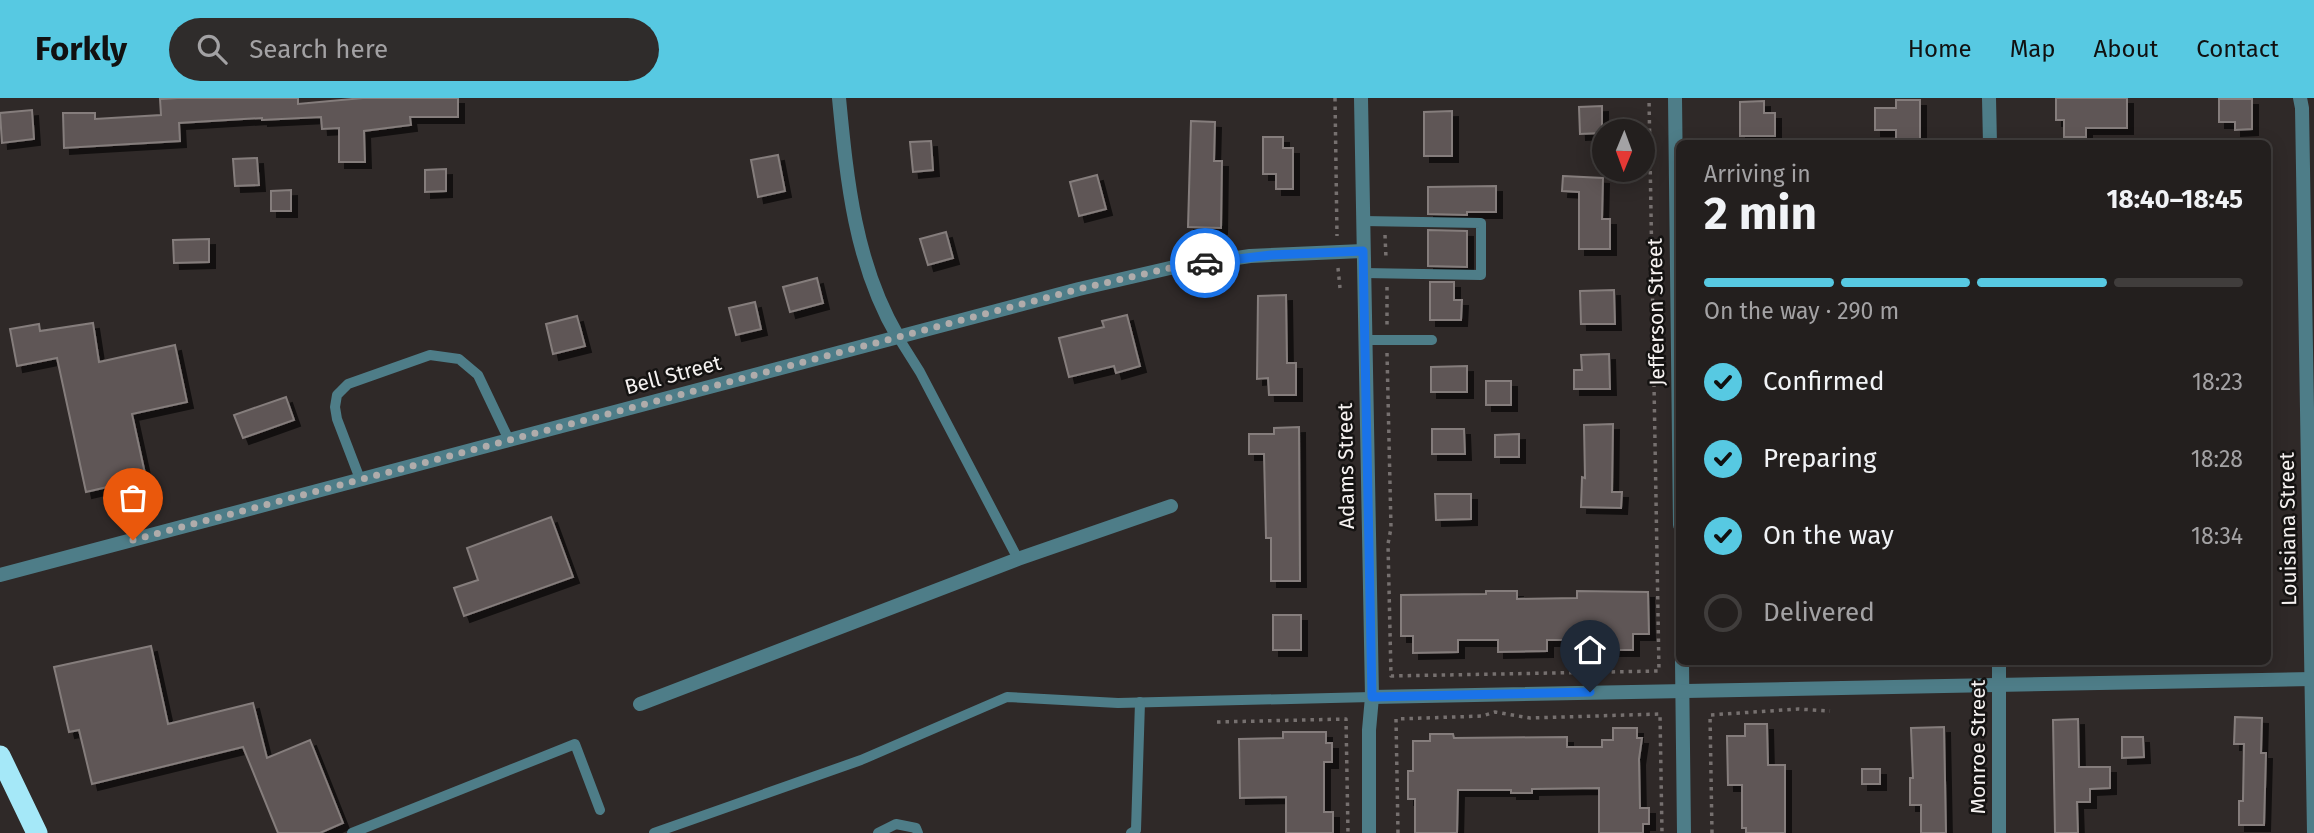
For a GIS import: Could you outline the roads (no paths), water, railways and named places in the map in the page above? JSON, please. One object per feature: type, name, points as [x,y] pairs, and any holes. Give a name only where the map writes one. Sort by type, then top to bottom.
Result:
[{"type":"highway","points":[[0,756],[5,780],[37,833]]},
{"type":"street","points":[[839,98],[856,229],[884,314],[898,337]]},
{"type":"street","name":"Adams Street","points":[[1361,98],[1372,697],[1369,730],[1369,833]]},
{"type":"street","name":"Jefferson Street","points":[[1675,98],[1676,183]]},
{"type":"street","points":[[1989,98],[1990,140]]},
{"type":"street","name":"Louisiana Street","points":[[2300,98],[2314,833]]},
{"type":"street","name":"Bell Street","points":[[0,575],[1079,289],[1170,268],[1250,257],[1363,251]]},
{"type":"street","points":[[640,704],[1018,559],[1171,506]]},
{"type":"street","points":[[1682,665],[1684,833]]},
{"type":"street","name":"Monroe Street","points":[[1999,665],[1999,833]]},
{"type":"street","points":[[1372,697],[2312,679]]},
{"type":"lane","points":[[1363,221],[1480,223],[1481,275],[1364,273]]},
{"type":"lane","points":[[898,337],[920,372],[1018,559]]},
{"type":"lane","points":[[1365,340],[1432,340]]},
{"type":"lane","points":[[360,479],[337,419],[337,395],[348,384],[430,355],[459,359],[478,375],[509,440]]},
{"type":"lane","points":[[654,833],[673,830],[861,760],[1007,697],[1140,702],[1372,697]]},
{"type":"lane","points":[[1131,833],[1136,830],[1140,702]]},
{"type":"lane","points":[[352,833],[575,744],[600,810]]},
{"type":"lane","points":[[878,833],[896,824],[916,828],[918,833]]}]
